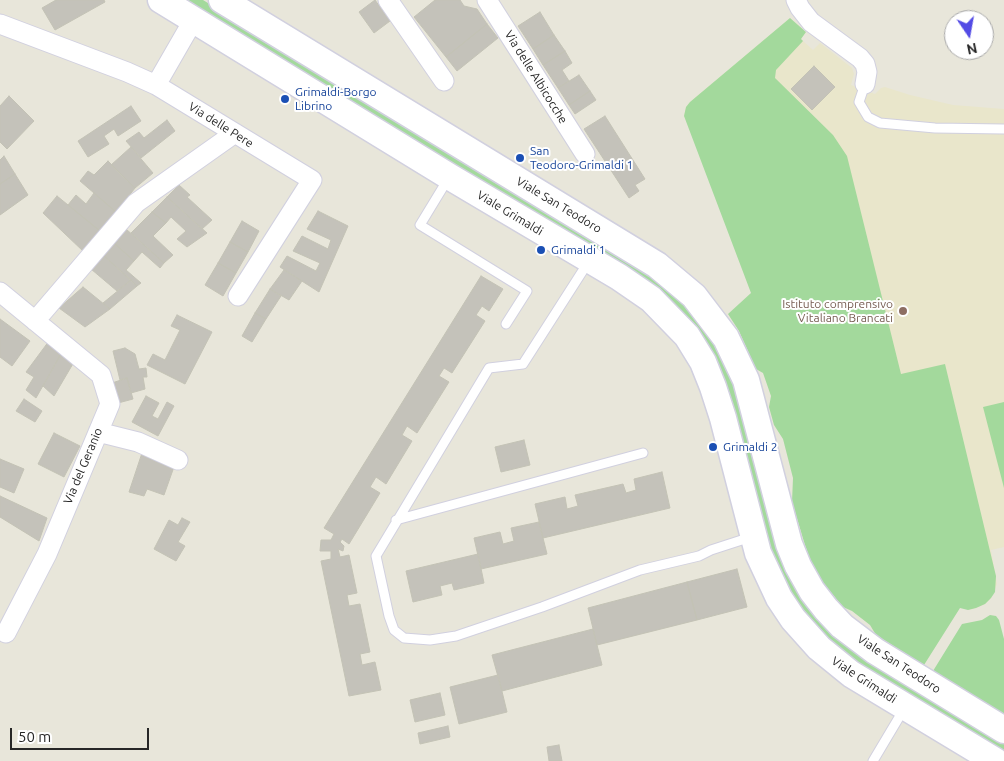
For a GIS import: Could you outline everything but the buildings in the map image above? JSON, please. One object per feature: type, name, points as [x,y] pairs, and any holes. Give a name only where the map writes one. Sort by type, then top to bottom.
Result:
[{"type":"main road","name":"Viale Grimaldi","points":[[161,0],[651,299],[687,336],[703,362],[713,386],[753,537],[766,572],[793,620],[834,661],[851,674],[995,761]]},
{"type":"main road","name":"Viale San Teodoro","points":[[222,0],[657,265],[694,296],[726,338],[746,380],[789,544],[798,566],[812,590],[842,626],[875,651],[1004,730]]},
{"type":"street","name":"Via delle Albicocche","points":[[488,0],[585,154]]},
{"type":"street","points":[[796,0],[812,22],[860,58],[865,64],[867,72],[865,84]]},
{"type":"street","points":[[392,1],[444,81]]},
{"type":"street","points":[[156,85],[194,20]]},
{"type":"street","name":"Via delle Pere","points":[[0,24],[127,72],[156,85],[312,180],[238,296]]},
{"type":"street","points":[[35,320],[136,204],[235,133]]},
{"type":"street","name":"Via del Geranio","points":[[0,292],[101,375],[110,404],[47,554],[6,633]]},
{"type":"street","points":[[98,432],[138,442],[178,460]]},
{"type":"lane","points":[[865,84],[859,102],[868,117],[880,123],[935,128],[1004,129]]},
{"type":"lane","points":[[450,177],[420,224],[527,291],[506,324]]},
{"type":"lane","points":[[589,260],[523,364],[489,368],[376,556],[389,616],[394,630],[404,638],[430,640],[456,636],[542,607],[640,570],[699,556],[711,550],[753,537]]},
{"type":"lane","points":[[396,520],[643,453]]},
{"type":"lane","points":[[873,761],[905,707]]},
{"type":"shaded area","name":"Istituto comprensivo Vitaliano Brancati","points":[[790,18],[806,32],[801,39],[813,50],[820,43],[852,68],[854,74],[851,85],[875,94],[885,87],[953,105],[1004,109],[1004,547],[991,550],[997,584],[991,598],[985,604],[976,608],[968,610],[684,116],[686,107],[690,102]]},
{"type":"green space","points":[[181,0],[203,0],[665,282],[705,325],[735,380],[787,564],[1004,741],[1004,754],[856,665],[811,625],[775,568],[695,330]]},
{"type":"green space","points":[[790,18],[806,32],[801,39],[803,41],[776,70],[775,78],[833,135],[847,156],[901,374],[945,364],[996,576],[995,592],[991,598],[985,604],[976,608],[968,610],[960,608],[924,665],[876,635],[870,625],[852,611],[843,607],[823,583],[812,565],[792,502],[793,478],[783,439],[774,425],[769,407],[771,396],[763,373],[756,369],[739,331],[728,314],[751,293],[684,116],[686,107],[690,102]]},
{"type":"green space","points":[[1004,402],[1004,488],[983,407]]},
{"type":"green space","points":[[990,615],[996,616],[999,620],[1004,639],[1004,714],[933,671],[962,624],[982,620]]},
{"type":"place","name":"Grimaldi-Borgo Librino","points":[[285,99]]},
{"type":"place","name":"San Teodoro-Grimaldi 1","points":[[520,158]]},
{"type":"place","name":"Grimaldi 1","points":[[541,250]]},
{"type":"place","name":"Istituto comprensivo Vitaliano Brancati","points":[[903,311]]},
{"type":"place","name":"Grimaldi 2","points":[[713,447]]}]
